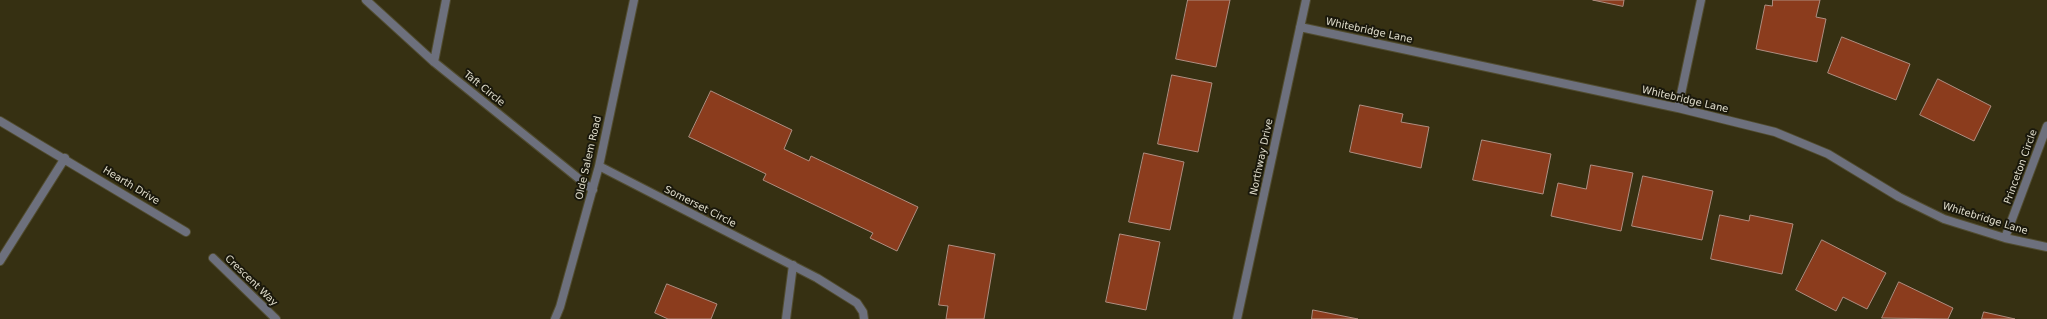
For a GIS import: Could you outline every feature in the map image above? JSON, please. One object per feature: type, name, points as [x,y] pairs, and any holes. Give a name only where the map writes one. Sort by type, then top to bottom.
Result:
[{"type":"street","name":"Taft Circle","points":[[366,0],[434,62],[593,190]]},
{"type":"street","points":[[434,62],[446,0]]},
{"type":"street","name":"Olde Salem Road","points":[[555,319],[560,307],[599,166],[634,0]]},
{"type":"street","name":"Northway Drive","points":[[1237,319],[1306,0]]},
{"type":"street","points":[[1678,108],[1701,0]]},
{"type":"street","name":"Whitebridge Lane","points":[[1300,26],[1678,108],[1775,132],[1802,142],[1860,172],[1899,197],[1944,219],[2005,238],[2047,248]]},
{"type":"street","name":"Hearth Drive","points":[[0,121],[65,158],[186,232]]},
{"type":"street","name":"Princeton Circle","points":[[2005,238],[2047,126]]},
{"type":"street","points":[[0,261],[65,158]]},
{"type":"street","name":"Somerset Circle","points":[[599,166],[793,265],[857,303],[863,312],[864,319]]},
{"type":"street","name":"Crescent Way","points":[[213,258],[276,319]]},
{"type":"street","points":[[786,319],[793,265]]},
{"type":"building","points":[[1188,0],[1230,0],[1216,67],[1176,59]]},
{"type":"building","points":[[1593,0],[1624,0],[1623,6]]},
{"type":"building","points":[[1773,0],[1820,0],[1816,17],[1826,19],[1817,62],[1756,49],[1765,5],[1772,6]]},
{"type":"building","points":[[1842,37],[1910,64],[1896,100],[1828,73]]},
{"type":"building","points":[[1172,75],[1212,83],[1198,152],[1158,144]]},
{"type":"building","points":[[1938,79],[1991,106],[1974,141],[1920,115]]},
{"type":"building","points":[[711,91],[792,130],[784,149],[809,161],[811,156],[918,207],[897,251],[870,238],[873,233],[763,180],[766,174],[689,137]]},
{"type":"building","points":[[1360,105],[1403,114],[1401,122],[1429,127],[1421,168],[1350,152]]},
{"type":"building","points":[[1482,140],[1551,154],[1543,194],[1473,180]]},
{"type":"building","points":[[1144,153],[1184,162],[1170,230],[1129,222]]},
{"type":"building","points":[[1591,165],[1633,173],[1621,231],[1551,216],[1558,183],[1586,189]]},
{"type":"building","points":[[1643,176],[1713,191],[1702,240],[1632,226]]},
{"type":"building","points":[[1720,215],[1749,221],[1750,215],[1793,224],[1782,274],[1711,259]]},
{"type":"building","points":[[1120,234],[1160,242],[1146,310],[1106,302]]},
{"type":"building","points":[[1822,240],[1886,273],[1867,309],[1843,297],[1836,311],[1796,290]]},
{"type":"building","points":[[949,245],[995,254],[984,319],[946,319],[948,306],[939,305]]},
{"type":"building","points":[[1899,282],[1953,308],[1948,319],[1882,318]]},
{"type":"building","points":[[667,284],[717,304],[711,319],[668,319],[655,313]]},
{"type":"building","points":[[1313,310],[1358,319],[1312,319]]},
{"type":"building","points":[[1984,312],[2015,319],[1982,319]]}]
